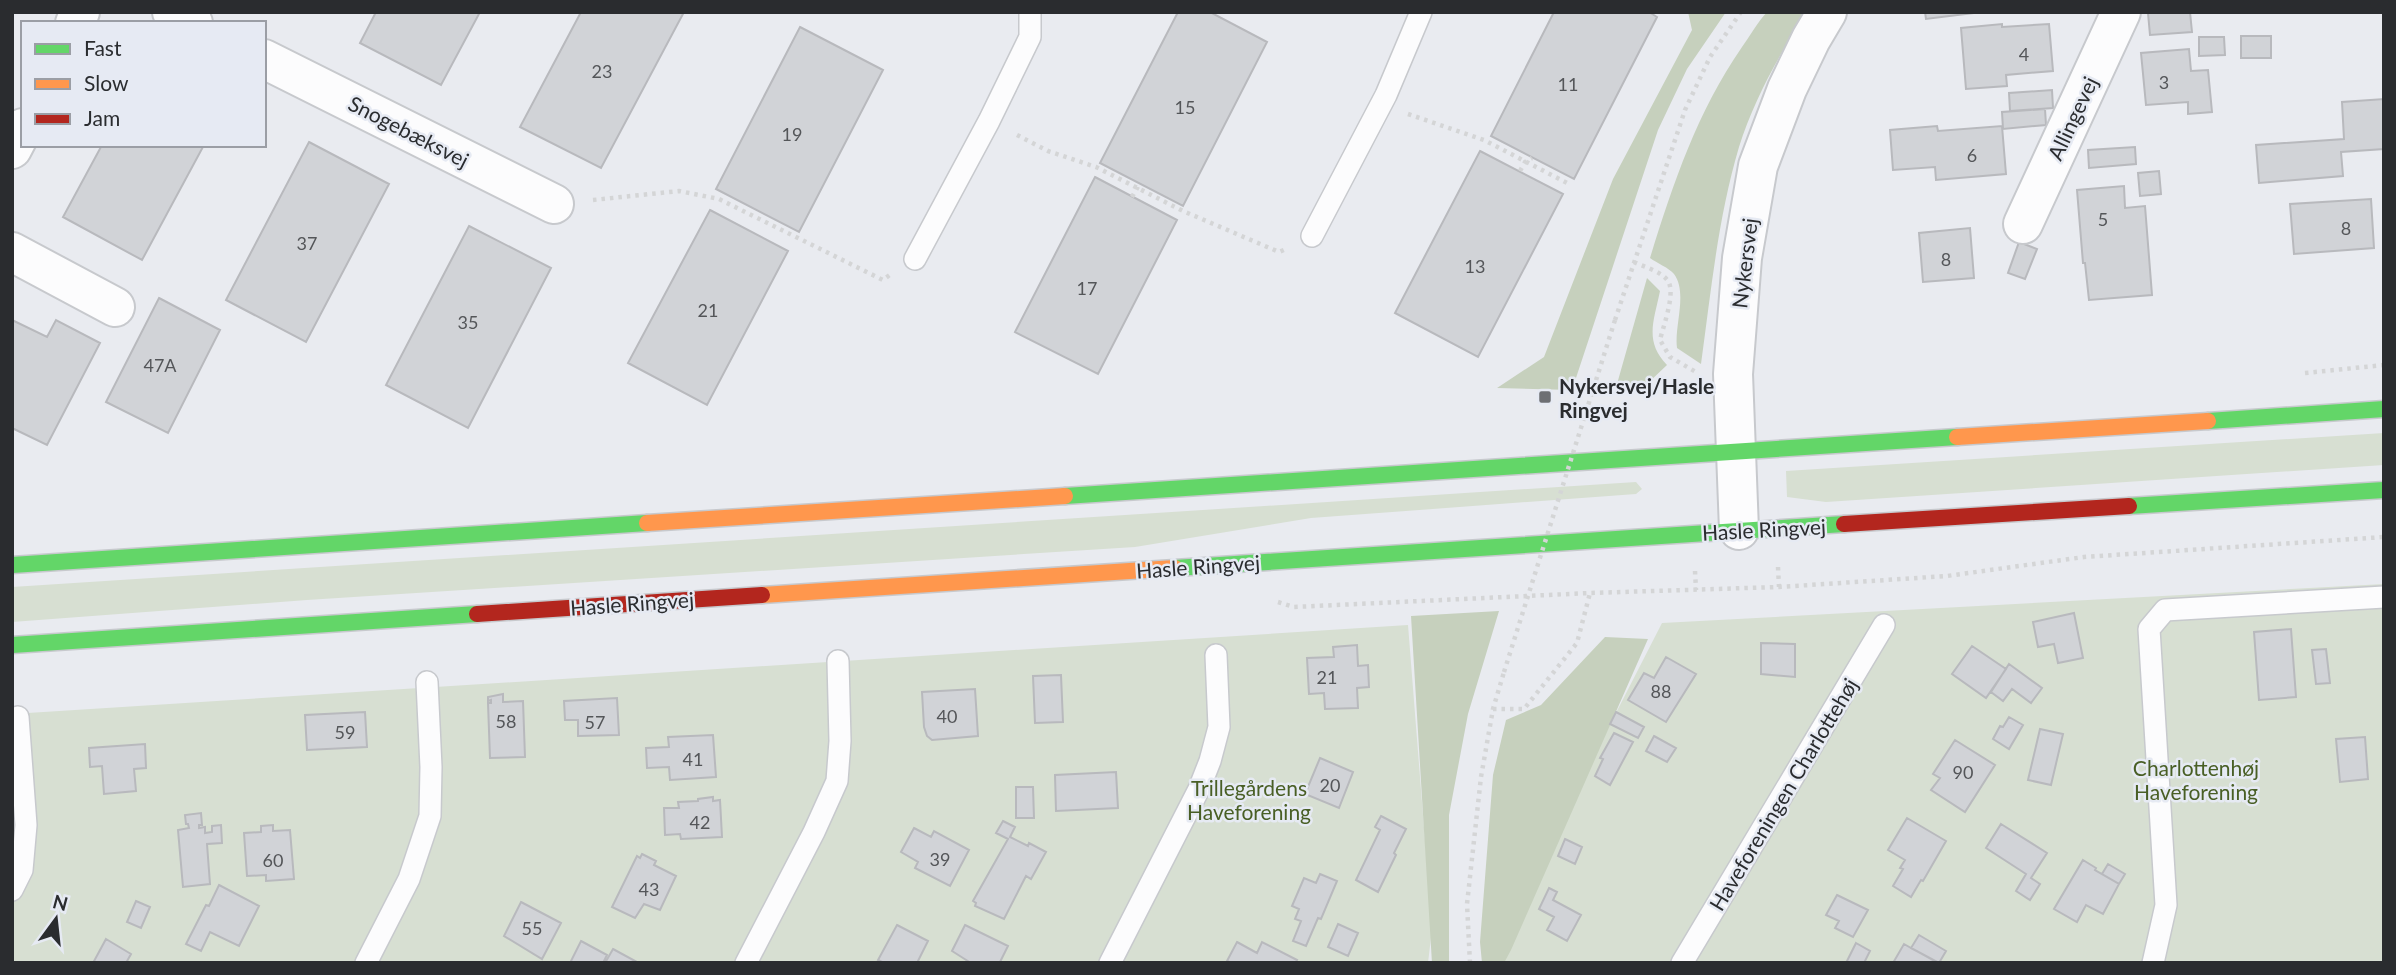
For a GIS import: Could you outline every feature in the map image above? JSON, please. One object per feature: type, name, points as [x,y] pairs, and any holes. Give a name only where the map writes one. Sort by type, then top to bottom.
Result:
[{"type":"main road","points":[[12,565],[2384,409]]},
{"type":"main road","name":"Hasle Ringvej","points":[[12,645],[2384,489]]},
{"type":"street","points":[[172,12],[189,21]]},
{"type":"street","name":"Nykersvej","points":[[1739,530],[1733,374],[1742,258],[1758,166],[1787,89],[1827,12]]},
{"type":"street","name":"Allingevej","points":[[2023,224],[2121,12]]},
{"type":"street","name":"Snogebæksvej","points":[[266,60],[554,204]]},
{"type":"street","points":[[12,149],[21,132]]},
{"type":"street","points":[[12,252],[115,307]]},
{"type":"lane","points":[[915,259],[989,121],[1030,37],[1030,12]]},
{"type":"lane","points":[[1312,236],[1381,103],[1420,12]]},
{"type":"lane","points":[[2153,963],[2166,905],[2149,629],[2165,610],[2384,597]]},
{"type":"lane","name":"Haveforeningen Charlottehøj","points":[[1682,963],[1884,625]]},
{"type":"lane","points":[[1110,963],[1199,789],[1210,761],[1219,727],[1216,655]]},
{"type":"lane","points":[[746,963],[814,832],[837,781],[840,741],[838,661]]},
{"type":"lane","points":[[366,963],[409,879],[430,816],[427,682]]},
{"type":"lane","points":[[12,890],[22,870],[26,836],[18,717]]},
{"type":"path","points":[[1470,963],[1467,904],[1481,777],[1493,709],[1615,320],[1685,110],[1710,57],[1741,12]]},
{"type":"path","points":[[1381,103],[1433,124],[1485,140],[1569,184]]},
{"type":"path","points":[[989,121],[1048,151],[1096,167],[1139,186],[1182,211],[1279,252],[1312,236]]},
{"type":"path","points":[[1520,171],[1525,162],[1532,158]]},
{"type":"path","points":[[1132,197],[1139,186]]},
{"type":"path","points":[[554,204],[679,191],[719,199],[883,279],[915,259]]},
{"type":"path","points":[[1634,262],[1657,272],[1668,281],[1671,293],[1660,340],[1670,357],[1702,376]]},
{"type":"path","points":[[1269,598],[1294,607],[1779,587],[1947,576],[2084,556],[2384,537]]},
{"type":"path","points":[[1493,709],[1524,709],[1577,643],[1590,593]]},
{"type":"green space","points":[[1688,12],[1726,12],[1687,69],[1658,130],[1572,390],[1497,388],[1544,357],[1613,179],[1692,30]]},
{"type":"green space","points":[[1767,12],[1806,12],[1768,77],[1739,147],[1720,228],[1701,364],[1677,348],[1680,300],[1678,282],[1672,272],[1650,258],[1677,176],[1699,123],[1726,72]]},
{"type":"green space","points":[[1647,278],[1660,291],[1653,339],[1655,348],[1667,365],[1647,384],[1617,384]]},
{"type":"green space","points":[[2384,433],[2384,465],[1826,502],[1787,497],[1786,471]]},
{"type":"green space","points":[[1636,482],[1642,489],[1636,494],[1311,518],[1135,547],[307,600],[12,622],[12,587]]},
{"type":"green space","name":"Charlottenhøj Haveforening","points":[[2384,584],[2384,963],[1488,963],[1662,623]]},
{"type":"green space","points":[[1499,611],[1468,714],[1449,815],[1449,963],[1432,963],[1411,616]]},
{"type":"green space","name":"Trillegårdens Haveforening","points":[[1408,625],[1432,929],[1428,963],[12,963],[12,714]]},
{"type":"green space","points":[[1605,637],[1648,639],[1511,950],[1504,963],[1482,963],[1480,942],[1493,775],[1506,720],[1541,705]]},
{"type":"building","points":[[376,12],[480,12],[441,85],[360,43]]},
{"type":"building","points":[[581,12],[684,12],[601,168],[520,127]]},
{"type":"building","points":[[1178,12],[1210,12],[1267,42],[1183,206],[1100,163]]},
{"type":"building","points":[[1554,12],[1649,12],[1657,17],[1574,179],[1491,136]]},
{"type":"building","points":[[1925,12],[1973,12],[1973,13],[1926,19]]},
{"type":"building","points":[[2190,12],[2192,32],[2150,35],[2148,13]]},
{"type":"building","points":[[2002,24],[2002,27],[2049,24],[2053,71],[2006,75],[2007,86],[1966,89],[1961,28]]},
{"type":"building","points":[[800,27],[883,70],[799,232],[716,189]]},
{"type":"building","points":[[2241,36],[2271,36],[2271,58],[2241,58]]},
{"type":"building","points":[[2199,37],[2224,37],[2225,55],[2199,56]]},
{"type":"building","points":[[2189,49],[2191,71],[2208,70],[2212,112],[2188,114],[2188,102],[2146,105],[2141,53]]},
{"type":"building","points":[[2052,90],[2053,108],[2010,111],[2009,93]]},
{"type":"building","points":[[2384,99],[2384,149],[2341,152],[2343,176],[2259,183],[2256,145],[2344,139],[2342,102]]},
{"type":"building","points":[[2045,109],[2046,125],[2003,129],[2002,112]]},
{"type":"building","points":[[1937,126],[1938,131],[2002,126],[2006,174],[1936,180],[1935,167],[1893,170],[1890,130]]},
{"type":"building","points":[[309,142],[389,184],[306,342],[226,300]]},
{"type":"building","points":[[101,147],[203,147],[142,260],[63,217]]},
{"type":"building","points":[[2135,147],[2136,164],[2089,168],[2088,150]]},
{"type":"building","points":[[1480,151],[1563,194],[1478,357],[1395,313]]},
{"type":"building","points":[[2159,171],[2161,194],[2140,196],[2138,173]]},
{"type":"building","points":[[1095,177],[1177,220],[1098,374],[1015,332]]},
{"type":"building","points":[[2124,186],[2125,208],[2145,206],[2152,295],[2089,300],[2077,190]]},
{"type":"building","points":[[2371,199],[2374,248],[2294,254],[2290,204]]},
{"type":"building","points":[[710,210],[788,251],[707,405],[628,363]]},
{"type":"building","points":[[469,226],[551,268],[468,428],[386,385]]},
{"type":"building","points":[[1970,228],[1974,278],[1923,282],[1919,233]]},
{"type":"building","points":[[2019,242],[2037,249],[2025,279],[2008,273]]},
{"type":"building","points":[[159,298],[220,330],[168,433],[106,402]]},
{"type":"building","points":[[12,320],[47,337],[56,320],[100,343],[47,445],[12,428]]},
{"type":"building","points":[[2074,613],[2083,658],[2058,663],[2054,644],[2038,647],[2033,622]]},
{"type":"building","points":[[2291,629],[2296,697],[2259,700],[2254,632]]},
{"type":"building","points":[[1761,643],[1795,644],[1795,677],[1761,674]]},
{"type":"building","points":[[1357,645],[1358,666],[1368,665],[1369,687],[1357,688],[1358,708],[1325,709],[1324,693],[1309,694],[1307,658],[1334,657],[1333,647]]},
{"type":"building","points":[[1972,646],[2006,669],[1986,698],[1952,674]]},
{"type":"building","points":[[2326,649],[2330,683],[2316,684],[2312,650]]},
{"type":"building","points":[[1666,657],[1696,674],[1666,722],[1628,700],[1644,673],[1654,678]]},
{"type":"building","points":[[2009,664],[2042,688],[2031,703],[2012,689],[2003,701],[1991,692]]},
{"type":"building","points":[[1061,675],[1063,722],[1035,723],[1033,676]]},
{"type":"building","points":[[975,689],[978,736],[932,740],[927,736],[922,692]]},
{"type":"building","points":[[503,694],[503,702],[523,701],[525,757],[490,758],[488,703],[491,703],[491,700],[488,701],[488,697]]},
{"type":"building","points":[[617,698],[619,735],[578,736],[578,720],[565,720],[564,701]]},
{"type":"building","points":[[365,712],[367,747],[307,750],[305,715]]},
{"type":"building","points":[[1616,712],[1644,727],[1638,738],[1610,724]]},
{"type":"building","points":[[2009,717],[2023,725],[2009,749],[1993,739]]},
{"type":"building","points":[[2040,729],[2063,734],[2051,785],[2028,780]]},
{"type":"building","points":[[1614,733],[1633,742],[1610,785],[1595,776],[1603,759],[1600,758]]},
{"type":"building","points":[[713,735],[716,777],[670,780],[669,767],[647,768],[646,748],[669,747],[668,737]]},
{"type":"building","points":[[1654,736],[1676,748],[1667,762],[1646,751]]},
{"type":"building","points":[[2365,737],[2368,779],[2340,782],[2336,739]]},
{"type":"building","points":[[1955,740],[1995,765],[1965,812],[1931,790],[1940,778],[1933,774]]},
{"type":"building","points":[[145,744],[146,768],[134,769],[136,791],[104,794],[102,766],[90,767],[89,748]]},
{"type":"building","points":[[1320,758],[1353,772],[1339,808],[1305,794]]},
{"type":"building","points":[[1116,772],[1118,808],[1056,811],[1055,775]]},
{"type":"building","points":[[1016,787],[1033,787],[1034,818],[1016,818]]},
{"type":"building","points":[[713,797],[713,801],[720,800],[722,837],[681,839],[680,834],[665,835],[664,808],[679,808],[678,802]]},
{"type":"building","points":[[201,813],[202,825],[199,825],[199,828],[205,827],[205,833],[212,832],[212,826],[221,825],[222,843],[207,844],[210,884],[183,887],[178,830],[189,828],[185,815]]},
{"type":"building","points":[[1381,816],[1406,829],[1378,892],[1356,880],[1380,830],[1375,827]]},
{"type":"building","points":[[1907,818],[1946,841],[1911,897],[1893,886],[1905,860],[1888,850]]},
{"type":"building","points":[[1003,821],[1015,827],[1010,837],[1046,852],[1031,879],[1026,876],[1004,919],[975,906],[973,901],[1008,839],[996,833]]},
{"type":"building","points":[[2001,824],[2047,853],[2031,878],[2040,884],[2030,900],[2016,891],[2026,874],[1986,848]]},
{"type":"building","points":[[273,825],[273,831],[290,830],[294,879],[266,881],[266,875],[247,876],[244,833],[261,832],[261,826]]},
{"type":"building","points":[[914,828],[931,837],[934,831],[969,850],[950,886],[915,868],[918,862],[901,852]]},
{"type":"building","points":[[1565,839],[1582,847],[1575,864],[1558,856]]},
{"type":"building","points":[[642,854],[656,861],[654,865],[676,876],[660,910],[644,904],[635,918],[612,907],[637,856],[640,858]]},
{"type":"building","points":[[2083,860],[2119,884],[2103,914],[2086,905],[2077,922],[2054,909]]},
{"type":"building","points":[[2108,864],[2125,874],[2119,884],[2102,874]]},
{"type":"building","points":[[1320,874],[1337,881],[1306,946],[1293,941],[1301,921],[1295,919],[1299,909],[1292,906],[1304,878],[1316,883]]},
{"type":"building","points":[[219,885],[259,906],[239,946],[210,932],[201,951],[186,944]]},
{"type":"building","points":[[1549,888],[1557,892],[1553,900],[1581,915],[1567,941],[1547,930],[1554,917],[1539,909]]},
{"type":"building","points":[[1837,895],[1868,910],[1853,937],[1835,928],[1839,921],[1826,915]]},
{"type":"building","points":[[136,901],[150,907],[141,928],[127,922]]},
{"type":"building","points":[[521,902],[561,923],[542,959],[504,936]]},
{"type":"building","points":[[1338,924],[1358,933],[1348,956],[1328,947]]},
{"type":"building","points":[[897,925],[928,941],[917,963],[884,963],[878,960]]},
{"type":"building","points":[[965,925],[1008,946],[1000,962],[1003,963],[971,963],[952,951]]},
{"type":"building","points":[[1919,935],[1946,951],[1939,963],[1911,948]]},
{"type":"building","points":[[106,939],[131,954],[126,963],[93,963]]},
{"type":"building","points":[[581,941],[607,955],[603,963],[570,963]]},
{"type":"building","points":[[1237,942],[1257,953],[1262,942],[1297,960],[1295,963],[1232,963],[1227,961]]},
{"type":"building","points":[[1856,943],[1870,951],[1864,963],[1846,963]]},
{"type":"building","points":[[1904,944],[1911,948],[1938,963],[1893,963]]},
{"type":"building","points":[[613,949],[637,962],[605,963]]},
{"type":"traffic: fast","points":[[2208,421],[2384,409]]},
{"type":"traffic: fast","points":[[1065,496],[1957,437]]},
{"type":"traffic: fast","points":[[2129,506],[2384,490]]},
{"type":"traffic: fast","points":[[12,565],[647,523]]},
{"type":"traffic: fast","points":[[1175,568],[1844,524]]},
{"type":"traffic: fast","points":[[12,645],[477,614]]},
{"type":"traffic: slow","points":[[1957,437],[2208,421]]},
{"type":"traffic: slow","points":[[647,523],[1065,496]]},
{"type":"traffic: slow","points":[[762,595],[1175,568]]},
{"type":"traffic: jam","points":[[1844,524],[2129,506]]},
{"type":"traffic: jam","points":[[477,614],[762,595]]},
{"type":"place","name":"Nykersvej/Hasle Ringvej","points":[[1545,397]]}]
